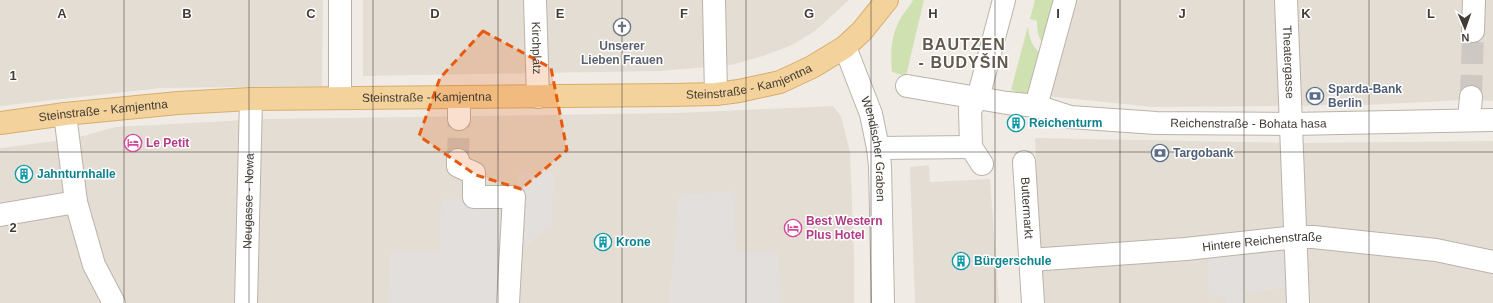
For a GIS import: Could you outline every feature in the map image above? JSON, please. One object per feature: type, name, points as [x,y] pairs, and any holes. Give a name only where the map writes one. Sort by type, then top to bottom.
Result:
[{"type":"main road","name":"Steinstraße - Kamjentna","points":[[0,123],[65,114],[178,103],[251,99],[538,97],[716,94],[739,91],[780,82],[812,67],[845,47],[867,26],[887,0]]},
{"type":"street","points":[[340,0],[340,98]]},
{"type":"street","name":"Kirchplatz","points":[[535,0],[538,97]]},
{"type":"street","points":[[714,0],[716,94]]},
{"type":"street","points":[[878,148],[977,155],[970,109],[978,98],[1004,0]]},
{"type":"street","points":[[1036,106],[1065,0]]},
{"type":"street","name":"Theatergasse","points":[[1286,0],[1298,303]]},
{"type":"street","points":[[1473,30],[1474,0]]},
{"type":"street","name":"Wendischer Graben","points":[[845,47],[871,114],[878,148],[880,166],[884,303]]},
{"type":"street","name":"Reichenstraße - Bohata hasa","points":[[907,86],[1007,103],[1036,106],[1070,117],[1156,123],[1291,124],[1493,120]]},
{"type":"street","points":[[459,97],[459,119]]},
{"type":"street","points":[[1469,120],[1471,97]]},
{"type":"street","name":"Neugasse - Nowa","points":[[246,303],[251,99]]},
{"type":"street","points":[[65,114],[76,202],[94,265],[114,303]]},
{"type":"street","points":[[458,160],[458,166],[474,172],[474,197],[514,198],[508,303]]},
{"type":"street","name":"Buttermarkt","points":[[1024,162],[1033,303]]},
{"type":"street","points":[[0,216],[76,202]]},
{"type":"street","name":"Hintere Reichenstraße","points":[[1030,260],[1186,249],[1296,237],[1313,237],[1436,250],[1493,262]]},
{"type":"highlighted area","points":[[483,31],[551,68],[567,150],[521,189],[476,175],[419,136],[440,78]]},
{"type":"shaded area","points":[[0,0],[323,0],[322,86],[161,88],[0,106]]},
{"type":"shaded area","points":[[363,0],[849,0],[815,31],[792,45],[763,56],[731,65],[661,71],[363,76]]},
{"type":"shaded area","points":[[1072,0],[1493,0],[1493,101],[1467,100],[1364,105],[1154,107],[1045,96]]},
{"type":"shaded area","points":[[833,106],[841,116],[850,152],[854,253],[854,303],[0,303],[0,148],[72,139],[115,127],[267,119],[676,113]]},
{"type":"shaded area","points":[[1035,138],[1302,143],[1493,141],[1493,303],[1043,303]]},
{"type":"shaded area","name":"Bürgerschule","points":[[929,165],[930,182],[990,179],[999,303],[915,303],[910,167]]},
{"type":"shaded area","points":[[554,172],[551,228],[546,228],[532,240],[532,245],[519,244],[515,303],[388,303],[391,252],[440,252],[441,199],[519,201],[519,173]]},
{"type":"shaded area","points":[[736,191],[734,204],[736,253],[778,252],[781,303],[669,303],[679,195]]},
{"type":"shaded area","points":[[1289,251],[1290,287],[1245,293],[1244,303],[1225,303],[1225,295],[1209,297],[1208,259]]},
{"type":"green space","points":[[913,0],[924,0],[906,76],[892,72],[891,50],[893,36],[898,22]]},
{"type":"green space","points":[[1035,0],[1059,0],[1043,44],[1038,33],[1037,21],[1030,19]]},
{"type":"green space","points":[[1028,26],[1029,35],[1032,42],[1036,49],[1043,55],[1032,96],[1011,90]]},
{"type":"tunnel","points":[[1471,97],[1473,31]]},
{"type":"tunnel","points":[[458,160],[459,119]]},
{"type":"place","name":"Unserer Lieben Frauen","points":[[622,27]]},
{"type":"place","name":"Sparda-Bank Berlin","points":[[1315,96]]},
{"type":"place","name":"Reichenturm","points":[[1016,123]]},
{"type":"place","name":"Le Petit","points":[[133,143]]},
{"type":"place","name":"Targobank","points":[[1160,153]]},
{"type":"place","name":"Jahnturnhalle","points":[[24,174]]},
{"type":"place","name":"Best Western Plus Hotel","points":[[793,228]]},
{"type":"place","name":"Krone","points":[[603,242]]},
{"type":"place","name":"Bürgerschule","points":[[961,261]]},
{"type":"district","name":"BAUTZEN - BUDYŠIN","points":[[964,53]]}]
